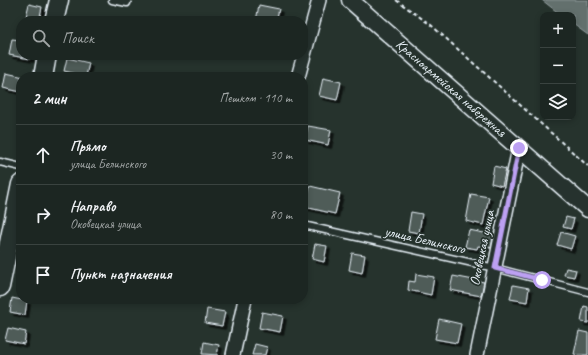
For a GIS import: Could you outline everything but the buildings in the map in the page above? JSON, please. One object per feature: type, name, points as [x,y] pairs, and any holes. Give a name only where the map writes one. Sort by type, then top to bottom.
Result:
[{"type":"main road","points":[[55,16],[59,0]]},
{"type":"main road","points":[[44,72],[47,60]]},
{"type":"main road","points":[[0,287],[16,209]]},
{"type":"street","points":[[308,40],[319,0]]},
{"type":"street","name":"Красноармейская набережная","points":[[350,0],[588,209]]},
{"type":"street","points":[[299,72],[303,60]]},
{"type":"street","name":"Оковецкая улица","points":[[477,355],[519,148]]},
{"type":"street","points":[[233,355],[244,304]]},
{"type":"lane","points":[[112,0],[127,3],[128,0]]},
{"type":"lane","points":[[0,162],[16,166]]},
{"type":"lane","name":"улица Белинского","points":[[308,226],[495,268],[588,292]]},
{"type":"path","points":[[396,0],[431,25],[588,166]]},
{"type":"shaded area","points":[[542,0],[588,0],[588,35],[576,26],[576,12],[557,12]]},
{"type":"route","points":[[519,148],[495,268],[542,280]]}]
